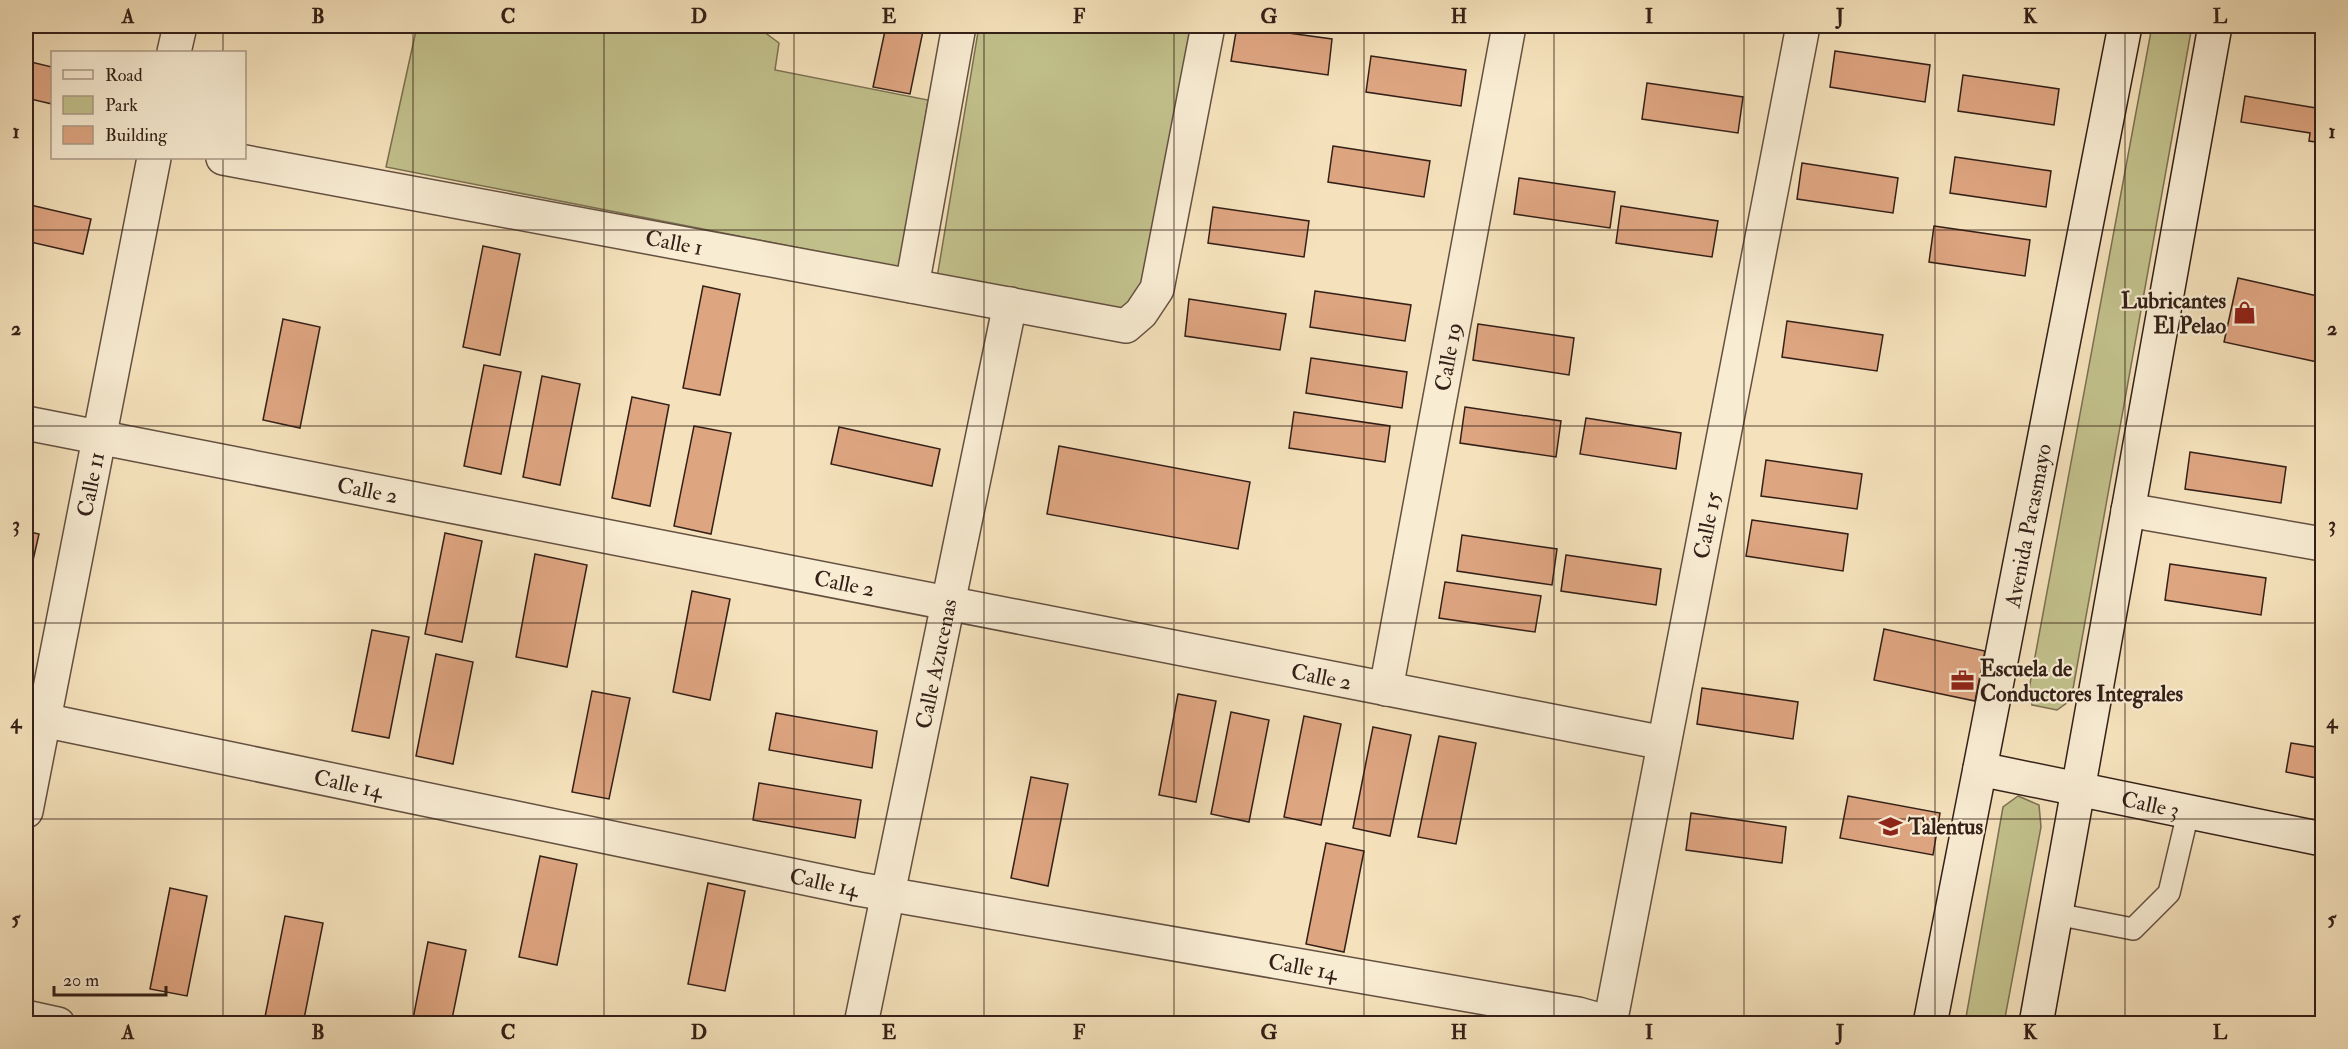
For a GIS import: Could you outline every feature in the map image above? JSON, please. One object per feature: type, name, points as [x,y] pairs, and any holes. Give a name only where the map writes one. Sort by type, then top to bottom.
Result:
[{"type":"street","points":[[174,51],[180,26]]},
{"type":"street","points":[[912,286],[959,26]]},
{"type":"street","name":"Calle 1","points":[[228,159],[1126,326],[1141,313],[1157,290],[1208,26]]},
{"type":"street","name":"Calle 19","points":[[1386,689],[1509,26]]},
{"type":"street","name":"Calle 15","points":[[1610,1023],[1803,26]]},
{"type":"street","name":"Avenida Pacasmayo","points":[[1930,1023],[2125,26]]},
{"type":"street","points":[[2036,1023],[2215,26]]},
{"type":"street","name":"Calle 11","points":[[26,811],[154,159]]},
{"type":"street","name":"Calle Azucenas","points":[[861,1023],[1010,304]]},
{"type":"street","name":"Calle 2","points":[[26,423],[1664,743]]},
{"type":"street","points":[[2128,510],[2322,544]]},
{"type":"street","name":"Calle 14","points":[[43,720],[888,894],[1578,1014],[1610,1023]]},
{"type":"street","name":"Calle 3","points":[[1980,770],[2322,839]]},
{"type":"street","points":[[26,1017],[58,1023]]},
{"type":"lane","points":[[2056,914],[2133,929],[2169,893],[2188,813]]},
{"type":"green space","points":[[417,26],[756,26],[779,43],[775,70],[928,100],[902,268],[386,167]]},
{"type":"green space","points":[[979,26],[1193,26],[1146,284],[1119,313],[936,284]]},
{"type":"green space","points":[[2152,26],[2192,26],[2071,700],[2057,710],[2032,705],[2029,689]]},
{"type":"green space","points":[[2018,796],[2039,805],[2041,827],[2004,1023],[1965,1023],[2003,807]]},
{"type":"building","points":[[886,26],[924,26],[910,94],[873,87]]},
{"type":"building","points":[[1237,26],[1332,39],[1328,75],[1231,61]]},
{"type":"building","points":[[1835,51],[1930,65],[1925,102],[1830,87]]},
{"type":"building","points":[[1371,56],[1466,70],[1461,106],[1366,92]]},
{"type":"building","points":[[31,62],[51,67],[51,104],[26,98]]},
{"type":"building","points":[[1963,75],[2059,89],[2054,125],[1958,111]]},
{"type":"building","points":[[1647,83],[1743,97],[1738,133],[1642,119]]},
{"type":"building","points":[[2245,96],[2322,109],[2322,143],[2309,141],[2310,133],[2241,122]]},
{"type":"building","points":[[1333,146],[1430,161],[1424,197],[1328,182]]},
{"type":"building","points":[[1955,157],[2051,171],[2046,207],[1950,193]]},
{"type":"building","points":[[1802,163],[1898,178],[1893,213],[1797,199]]},
{"type":"building","points":[[1519,178],[1615,192],[1610,228],[1514,214]]},
{"type":"building","points":[[26,204],[91,219],[83,254],[26,241]]},
{"type":"building","points":[[1621,206],[1718,221],[1712,257],[1616,243]]},
{"type":"building","points":[[1213,207],[1309,221],[1304,257],[1208,243]]},
{"type":"building","points":[[1934,226],[2030,240],[2025,276],[1929,262]]},
{"type":"building","points":[[483,246],[520,254],[500,355],[463,347]]},
{"type":"building","points":[[2238,278],[2322,297],[2322,363],[2224,342]]},
{"type":"building","points":[[703,286],[740,294],[720,395],[683,388]]},
{"type":"building","points":[[1315,291],[1411,305],[1405,341],[1310,327]]},
{"type":"building","points":[[1189,299],[1286,314],[1280,350],[1185,336]]},
{"type":"building","points":[[283,319],[320,327],[300,428],[263,420]]},
{"type":"building","points":[[1787,321],[1883,335],[1877,371],[1782,357]]},
{"type":"building","points":[[1478,324],[1574,338],[1569,375],[1473,360]]},
{"type":"building","points":[[1311,358],[1407,372],[1402,408],[1306,393]]},
{"type":"building","points":[[484,365],[521,372],[501,474],[464,466]]},
{"type":"building","points":[[542,376],[580,384],[560,485],[523,477]]},
{"type":"building","points":[[632,397],[669,405],[650,506],[612,498]]},
{"type":"building","points":[[1465,407],[1561,421],[1556,457],[1460,443]]},
{"type":"building","points":[[1294,412],[1390,426],[1385,462],[1289,448]]},
{"type":"building","points":[[1586,418],[1681,433],[1676,469],[1580,454]]},
{"type":"building","points":[[694,426],[731,433],[711,534],[674,526]]},
{"type":"building","points":[[839,427],[940,449],[932,486],[831,464]]},
{"type":"building","points":[[1059,446],[1250,482],[1238,549],[1047,514]]},
{"type":"building","points":[[2190,452],[2286,467],[2281,503],[2185,489]]},
{"type":"building","points":[[1766,460],[1862,474],[1857,509],[1761,496]]},
{"type":"building","points":[[1752,520],[1848,534],[1843,571],[1746,556]]},
{"type":"building","points":[[26,531],[39,534],[31,569],[26,568]]},
{"type":"building","points":[[445,533],[482,541],[462,642],[425,634]]},
{"type":"building","points":[[1462,535],[1557,549],[1552,585],[1457,571]]},
{"type":"building","points":[[535,554],[587,565],[567,667],[516,657]]},
{"type":"building","points":[[1566,555],[1661,569],[1656,605],[1561,591]]},
{"type":"building","points":[[2170,564],[2266,578],[2261,615],[2165,600]]},
{"type":"building","points":[[1445,582],[1541,596],[1535,632],[1439,618]]},
{"type":"building","points":[[692,591],[730,599],[710,700],[673,692]]},
{"type":"building","points":[[1884,629],[1985,651],[1975,701],[1874,680]]},
{"type":"building","points":[[372,630],[409,637],[389,738],[352,731]]},
{"type":"building","points":[[436,654],[473,662],[453,764],[416,756]]},
{"type":"building","points":[[1702,688],[1798,702],[1793,739],[1697,724]]},
{"type":"building","points":[[592,691],[630,698],[609,799],[572,792]]},
{"type":"building","points":[[1178,694],[1216,701],[1196,802],[1159,795]]},
{"type":"building","points":[[1231,712],[1269,720],[1249,822],[1211,814]]},
{"type":"building","points":[[776,713],[877,731],[872,768],[769,750]]},
{"type":"building","points":[[1304,716],[1341,724],[1321,825],[1284,817]]},
{"type":"building","points":[[1373,727],[1411,735],[1390,836],[1353,828]]},
{"type":"building","points":[[1439,736],[1476,743],[1456,844],[1418,837]]},
{"type":"building","points":[[2291,743],[2322,748],[2322,779],[2286,772]]},
{"type":"building","points":[[1031,777],[1068,784],[1048,886],[1011,878]]},
{"type":"building","points":[[759,783],[861,800],[855,838],[753,820]]},
{"type":"building","name":"Talentus","points":[[1848,796],[1940,813],[1933,855],[1840,838]]},
{"type":"building","points":[[1691,813],[1786,827],[1782,863],[1686,850]]},
{"type":"building","points":[[1326,843],[1364,851],[1344,952],[1306,944]]},
{"type":"building","points":[[540,856],[577,864],[557,965],[519,957]]},
{"type":"building","points":[[708,883],[745,891],[725,991],[688,984]]},
{"type":"building","points":[[170,888],[207,896],[187,996],[150,989]]},
{"type":"building","points":[[285,916],[323,923],[303,1024],[265,1017]]},
{"type":"building","points":[[428,942],[466,950],[451,1024],[412,1024]]},
{"type":"place","name":"Lubricantes El Pelao","points":[[2244,313]]},
{"type":"place","name":"Escuela de Conductores Integrales","points":[[1962,681]]},
{"type":"place","name":"Talentus","points":[[1890,826]]}]
